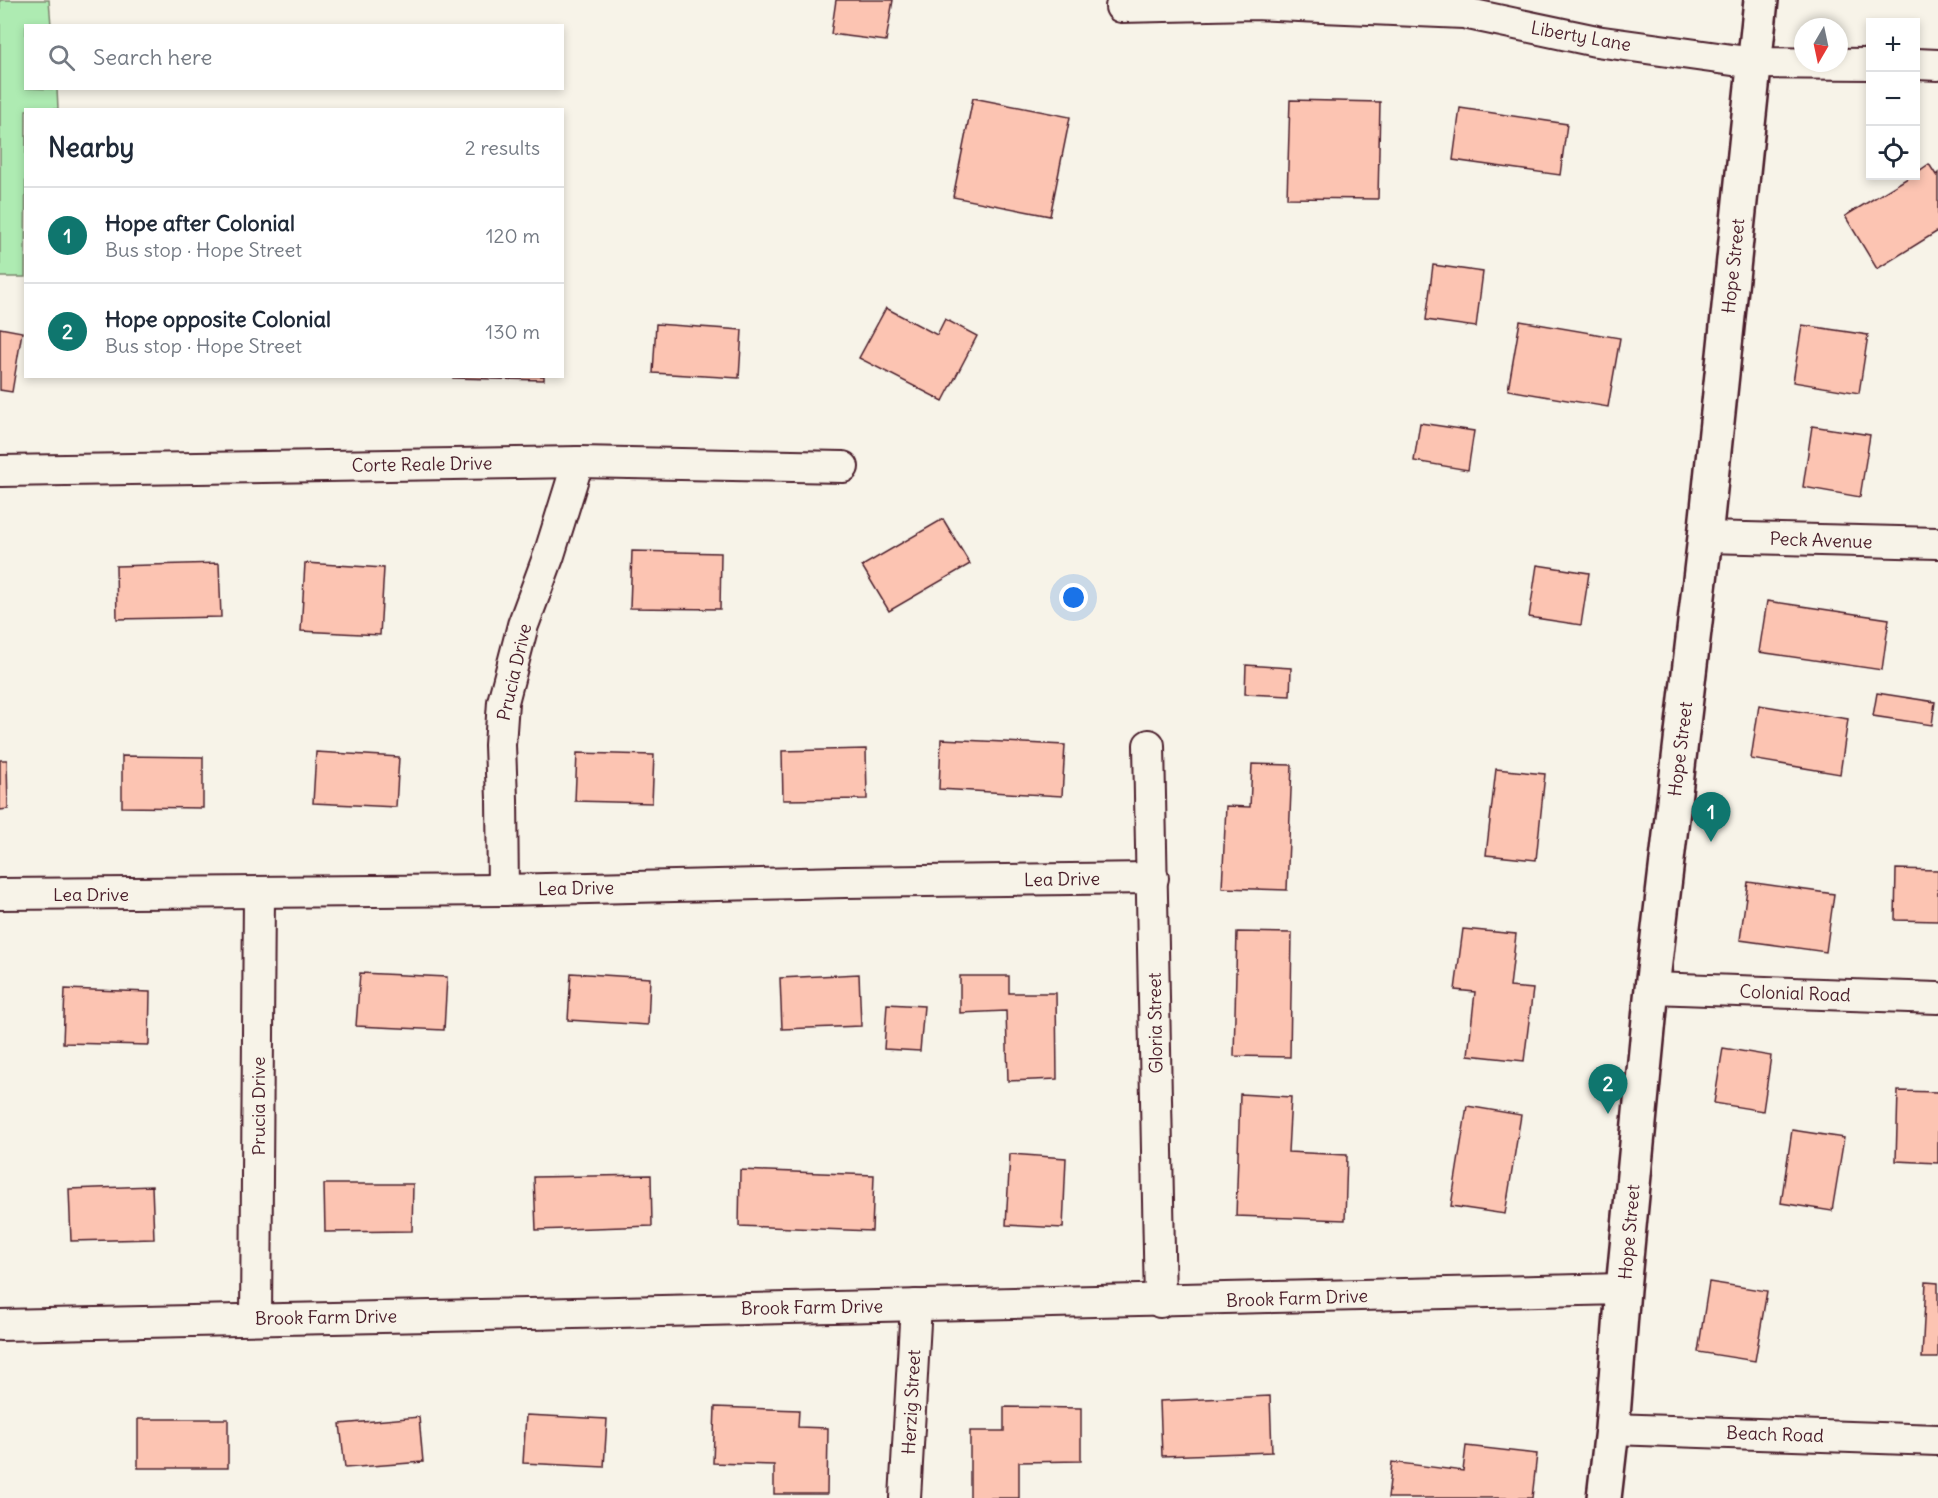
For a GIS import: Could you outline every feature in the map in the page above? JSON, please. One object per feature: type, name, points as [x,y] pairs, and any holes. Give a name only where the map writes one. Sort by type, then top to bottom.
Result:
[{"type":"main road","name":"Hope Street","points":[[1604,1498],[1652,988],[1705,537],[1761,0]]},
{"type":"street","name":"Liberty Lane","points":[[1121,7],[1252,4],[1464,13],[1596,41],[1754,63],[1866,64]]},
{"type":"street","points":[[1920,64],[1938,65]]},
{"type":"street","name":"Corte Reale Drive","points":[[0,471],[578,462],[843,467]]},
{"type":"street","name":"Prucia Drive","points":[[503,890],[500,745],[503,702],[523,625],[549,555],[578,462]]},
{"type":"street","name":"Peck Avenue","points":[[1705,537],[1938,543]]},
{"type":"street","name":"Gloria Street","points":[[1149,745],[1160,1302]]},
{"type":"street","name":"Lea Drive","points":[[0,894],[503,890],[1153,878]]},
{"type":"street","name":"Prucia Drive","points":[[256,1318],[259,893]]},
{"type":"street","name":"Colonial Road","points":[[1652,988],[1938,998]]},
{"type":"street","name":"Brook Farm Drive","points":[[0,1325],[256,1318],[1160,1302],[1623,1289]]},
{"type":"street","name":"Herzig Street","points":[[905,1498],[916,1305]]},
{"type":"street","name":"Beach Road","points":[[1612,1429],[1938,1440]]},
{"type":"green space","points":[[0,0],[49,0],[51,24],[24,24],[24,90],[57,90],[58,108],[24,108],[24,277],[0,277]]},
{"type":"building","points":[[836,0],[893,0],[886,41],[831,34]]},
{"type":"building","points":[[973,98],[1070,117],[1050,216],[953,197]]},
{"type":"building","points":[[1290,100],[1380,102],[1378,199],[1287,198]]},
{"type":"building","points":[[1460,108],[1567,124],[1560,175],[1453,160]]},
{"type":"building","points":[[1929,164],[1936,175],[1938,173],[1938,231],[1877,269],[1845,216],[1904,180],[1920,180],[1920,170]]},
{"type":"building","points":[[1433,265],[1483,272],[1476,327],[1426,320]]},
{"type":"building","points":[[886,308],[937,335],[945,319],[977,336],[943,401],[859,358]]},
{"type":"building","points":[[1520,321],[1620,338],[1608,407],[1508,390]]},
{"type":"building","points":[[656,324],[742,330],[739,378],[653,373]]},
{"type":"building","points":[[1802,325],[1868,335],[1859,393],[1793,382]]},
{"type":"building","points":[[0,328],[22,332],[12,392],[0,390]]},
{"type":"building","points":[[453,378],[544,378],[544,380]]},
{"type":"building","points":[[1420,423],[1474,431],[1468,470],[1414,461]]},
{"type":"building","points":[[1812,426],[1870,435],[1860,497],[1803,487]]},
{"type":"building","points":[[943,519],[970,564],[889,611],[862,566]]},
{"type":"building","points":[[632,551],[721,553],[720,609],[630,608]]},
{"type":"building","points":[[219,563],[221,617],[117,619],[116,566]]},
{"type":"building","points":[[305,563],[384,568],[380,635],[301,631]]},
{"type":"building","points":[[1537,565],[1589,573],[1581,625],[1529,617]]},
{"type":"building","points":[[1767,601],[1889,619],[1882,670],[1759,652]]},
{"type":"building","points":[[1246,665],[1291,668],[1290,696],[1245,694]]},
{"type":"building","points":[[1877,693],[1935,702],[1932,725],[1873,716]]},
{"type":"building","points":[[1759,705],[1848,719],[1840,774],[1751,759]]},
{"type":"building","points":[[941,739],[1065,745],[1062,796],[939,789]]},
{"type":"building","points":[[866,749],[867,799],[783,800],[782,751]]},
{"type":"building","points":[[316,752],[399,757],[396,807],[313,803]]},
{"type":"building","points":[[577,753],[654,755],[652,803],[575,801]]},
{"type":"building","points":[[122,756],[203,757],[203,808],[122,807]]},
{"type":"building","points":[[0,760],[7,760],[8,809],[0,810]]},
{"type":"building","points":[[1252,764],[1292,765],[1287,890],[1222,888],[1226,806],[1250,807]]},
{"type":"building","points":[[1496,769],[1545,774],[1536,860],[1486,855]]},
{"type":"building","points":[[1896,869],[1938,870],[1938,921],[1895,920]]},
{"type":"building","points":[[1748,882],[1834,894],[1826,952],[1740,940]]},
{"type":"building","points":[[1463,929],[1516,934],[1510,987],[1533,989],[1524,1061],[1468,1055],[1475,992],[1455,990]]},
{"type":"building","points":[[1237,932],[1292,933],[1290,1057],[1234,1056]]},
{"type":"building","points":[[360,973],[447,977],[444,1030],[356,1026]]},
{"type":"building","points":[[571,973],[650,978],[648,1025],[568,1020]]},
{"type":"building","points":[[859,974],[861,1026],[782,1029],[780,978]]},
{"type":"building","points":[[960,976],[1009,976],[1009,993],[1056,993],[1057,1079],[1008,1081],[1006,1011],[960,1013]]},
{"type":"building","points":[[65,989],[150,992],[149,1045],[63,1043]]},
{"type":"building","points":[[887,1004],[924,1006],[920,1051],[884,1049]]},
{"type":"building","points":[[1723,1048],[1771,1056],[1763,1111],[1714,1103]]},
{"type":"building","points":[[1898,1091],[1938,1092],[1938,1163],[1896,1161]]},
{"type":"building","points":[[1240,1094],[1291,1097],[1288,1152],[1347,1155],[1345,1220],[1236,1216]]},
{"type":"building","points":[[1467,1106],[1521,1115],[1505,1214],[1451,1206]]},
{"type":"building","points":[[1792,1130],[1844,1138],[1832,1211],[1781,1203]]},
{"type":"building","points":[[1010,1154],[1066,1158],[1063,1228],[1006,1225]]},
{"type":"building","points":[[740,1170],[874,1175],[872,1231],[739,1226]]},
{"type":"building","points":[[651,1175],[652,1226],[536,1230],[534,1177]]},
{"type":"building","points":[[324,1184],[413,1184],[412,1231],[325,1232]]},
{"type":"building","points":[[152,1186],[154,1239],[71,1241],[69,1189]]},
{"type":"building","points":[[1709,1282],[1767,1291],[1755,1361],[1698,1352]]},
{"type":"building","points":[[1926,1282],[1938,1283],[1938,1358],[1922,1358]]},
{"type":"building","points":[[1270,1396],[1272,1452],[1162,1456],[1160,1401]]},
{"type":"building","points":[[715,1407],[799,1410],[798,1427],[828,1428],[827,1494],[774,1494],[774,1465],[713,1463]]},
{"type":"building","points":[[1004,1407],[1081,1408],[1081,1461],[1019,1462],[1019,1498],[970,1498],[970,1431],[1004,1431]]},
{"type":"building","points":[[526,1415],[607,1419],[604,1467],[523,1463]]},
{"type":"building","points":[[419,1417],[423,1462],[345,1468],[340,1424]]},
{"type":"building","points":[[138,1419],[228,1419],[228,1468],[138,1468]]},
{"type":"building","points":[[1466,1446],[1537,1454],[1532,1498],[1388,1498],[1392,1462],[1463,1471]]},
{"type":"place","name":"Hope after Colonial","points":[[1711,842]]},
{"type":"place","name":"Hope opposite Colonial","points":[[1608,1114]]}]
